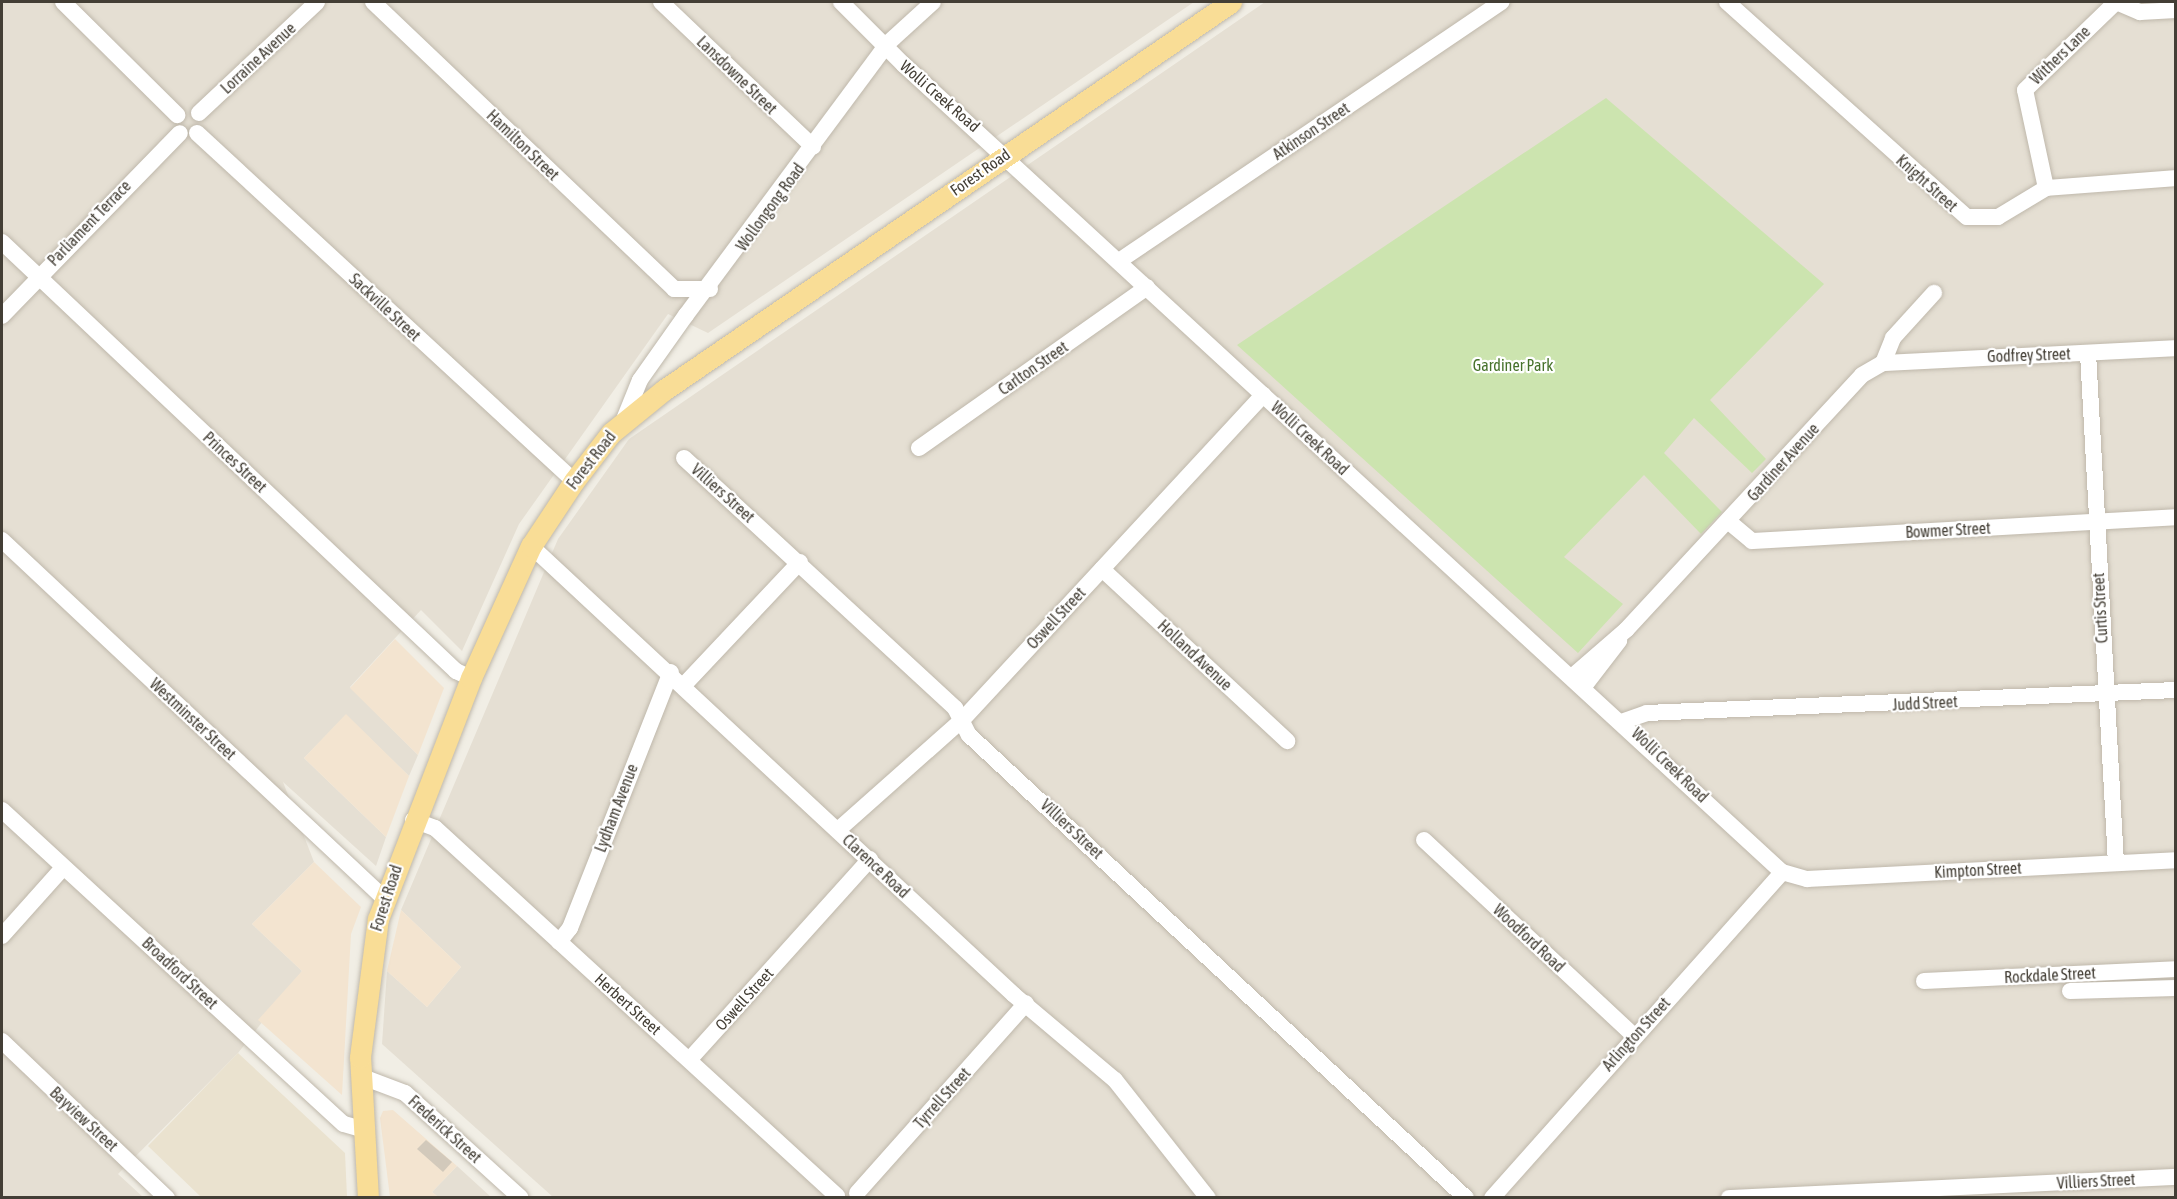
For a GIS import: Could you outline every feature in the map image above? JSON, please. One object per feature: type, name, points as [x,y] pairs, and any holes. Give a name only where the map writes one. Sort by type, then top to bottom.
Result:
[{"type":"main road","name":"Forest Road","points":[[368,1197],[360,1076],[371,948],[385,899],[413,820],[471,678],[531,546],[574,481],[623,422],[1005,154],[1231,2]]},
{"type":"street","points":[[63,2],[177,115],[188,133],[199,113],[188,109],[177,115]]},
{"type":"street","name":"Lorraine Avenue","points":[[199,113],[317,2]]},
{"type":"street","name":"Hamilton Street","points":[[373,2],[674,289],[686,315]]},
{"type":"street","name":"Lansdowne Street","points":[[660,2],[813,147]]},
{"type":"street","name":"Wolli Creek Road","points":[[841,2],[1263,395],[1629,726],[1782,872]]},
{"type":"street","name":"Wollongong Road","points":[[623,422],[640,381],[686,315],[710,289],[887,44],[933,2]]},
{"type":"street","name":"Atkinson Street","points":[[1119,261],[1502,2]]},
{"type":"street","name":"Knight Street","points":[[1727,2],[1967,217],[1998,217],[2046,188],[2175,178]]},
{"type":"street","points":[[2116,2],[2140,12],[2175,10]]},
{"type":"street","name":"Withers Lane","points":[[2046,188],[2025,90],[2116,2]]},
{"type":"street","name":"Parliament Terrace","points":[[2,316],[38,276],[188,133]]},
{"type":"street","name":"Sackville Street","points":[[188,133],[574,481]]},
{"type":"street","name":"Princes Street","points":[[2,242],[456,671],[471,678]]},
{"type":"street","name":"Carlton Street","points":[[919,448],[1147,287]]},
{"type":"street","points":[[674,289],[710,289]]},
{"type":"street","points":[[1883,363],[1900,328],[1935,292]]},
{"type":"street","name":"Godfrey Street","points":[[1883,363],[2175,348]]},
{"type":"street","name":"Curtis Street","points":[[2088,353],[2104,694],[2116,862]]},
{"type":"street","name":"Gardiner Avenue","points":[[1579,680],[1862,375],[1883,363]]},
{"type":"street","name":"Oswell Street","points":[[838,830],[963,719],[1263,395]]},
{"type":"street","name":"Villiers Street","points":[[684,458],[800,562],[963,719],[969,735],[1466,1197]]},
{"type":"street","name":"Bowmer Street","points":[[1728,521],[1752,541],[2175,517]]},
{"type":"street","name":"Westminster Street","points":[[2,540],[385,899]]},
{"type":"street","name":"Clarence Road","points":[[531,546],[671,672],[1026,1003],[1114,1080],[1208,1197]]},
{"type":"street","points":[[684,685],[800,562]]},
{"type":"street","name":"Holland Avenue","points":[[1102,569],[1287,741]]},
{"type":"street","name":"Lydham Avenue","points":[[559,942],[570,928],[671,672]]},
{"type":"street","name":"Judd Street","points":[[1629,726],[1647,713],[1674,715],[2175,690]]},
{"type":"street","name":"Broadford Street","points":[[2,810],[62,868],[83,882],[344,1124],[362,1129]]},
{"type":"street","name":"Herbert Street","points":[[413,820],[435,828],[690,1059],[837,1197]]},
{"type":"street","name":"Woodford Road","points":[[1424,840],[1634,1036]]},
{"type":"street","name":"Oswell Street","points":[[690,1059],[870,859]]},
{"type":"street","name":"Kimpton Street","points":[[1782,872],[1807,879],[2175,860]]},
{"type":"street","points":[[2,936],[62,868]]},
{"type":"street","name":"Arlington Street","points":[[1492,1197],[1782,872]]},
{"type":"street","name":"Rockdale Street","points":[[1924,981],[2175,969]]},
{"type":"street","name":"Rockdale Street","points":[[2070,991],[2175,988]]},
{"type":"street","name":"Tyrrell Street","points":[[859,1195],[1026,1003]]},
{"type":"street","name":"Bayview Street","points":[[2,1041],[167,1197]]},
{"type":"street","name":"Frederick Street","points":[[360,1076],[405,1093],[521,1197]]},
{"type":"street","name":"Villiers Street","points":[[1728,1197],[2175,1178]]},
{"type":"street","points":[[837,1197],[859,1195]]},
{"type":"shaded area","points":[[2,2],[1194,2],[708,333],[668,314],[519,524],[462,651],[421,610],[350,687],[418,755],[409,776],[346,715],[304,758],[386,837],[376,866],[283,782],[314,862],[252,924],[302,971],[238,1053],[118,1174],[143,1197],[2,1198]]},
{"type":"shaded area","points":[[1265,2],[2175,2],[2175,1197],[553,1197],[382,1044],[387,971],[427,1007],[461,967],[401,910],[558,539],[629,439]]},
{"type":"shaded area","points":[[395,639],[444,688],[418,755],[350,688]]},
{"type":"shaded area","points":[[346,714],[409,776],[386,837],[304,758]]},
{"type":"shaded area","points":[[314,862],[361,907],[351,934],[342,1095],[258,1020],[302,971],[252,924]]},
{"type":"shaded area","points":[[401,910],[461,967],[427,1007],[387,971]]},
{"type":"shaded area","points":[[238,1053],[345,1153],[347,1197],[201,1197],[148,1146]]},
{"type":"shaded area","points":[[393,1110],[457,1166],[432,1192],[438,1197],[390,1197],[380,1118],[383,1111]]},
{"type":"shaded area","points":[[457,1166],[491,1197],[438,1197],[432,1192]]},
{"type":"green space","name":"Gardiner Park","points":[[1606,98],[1824,284],[1710,400],[1766,459],[1752,473],[1694,418],[1664,453],[1722,512],[1701,534],[1644,475],[1564,557],[1623,604],[1578,653],[1237,345]]},
{"type":"building","points":[[426,1140],[452,1162],[443,1172],[417,1149]]}]
